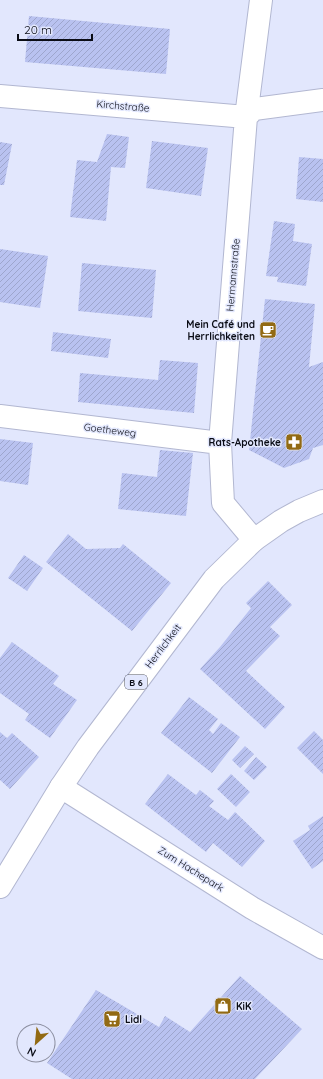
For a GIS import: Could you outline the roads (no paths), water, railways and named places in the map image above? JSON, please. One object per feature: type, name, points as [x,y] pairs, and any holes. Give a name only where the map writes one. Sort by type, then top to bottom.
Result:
[{"type":"street","name":"Hermannstraße","points":[[254,540],[223,503],[220,443],[246,117],[261,0]]},
{"type":"street","name":"Kirchstraße","points":[[0,96],[246,117]]},
{"type":"street","points":[[246,117],[254,109],[323,100]]},
{"type":"street","name":"Goetheweg","points":[[0,416],[220,443]]},
{"type":"street","name":"Herrlichkeit","points":[[0,887],[61,787],[88,747],[214,579],[254,540],[281,521],[299,511],[323,501]]},
{"type":"street","name":"Zum Hachepark","points":[[61,787],[252,908],[323,948]]},
{"type":"place","name":"Mein Café und Herrlichkeiten","points":[[268,330]]},
{"type":"place","name":"Rats-Apotheke","points":[[294,442]]},
{"type":"place","name":"KiK","points":[[223,1006]]},
{"type":"place","name":"Lidl","points":[[112,1019]]}]
